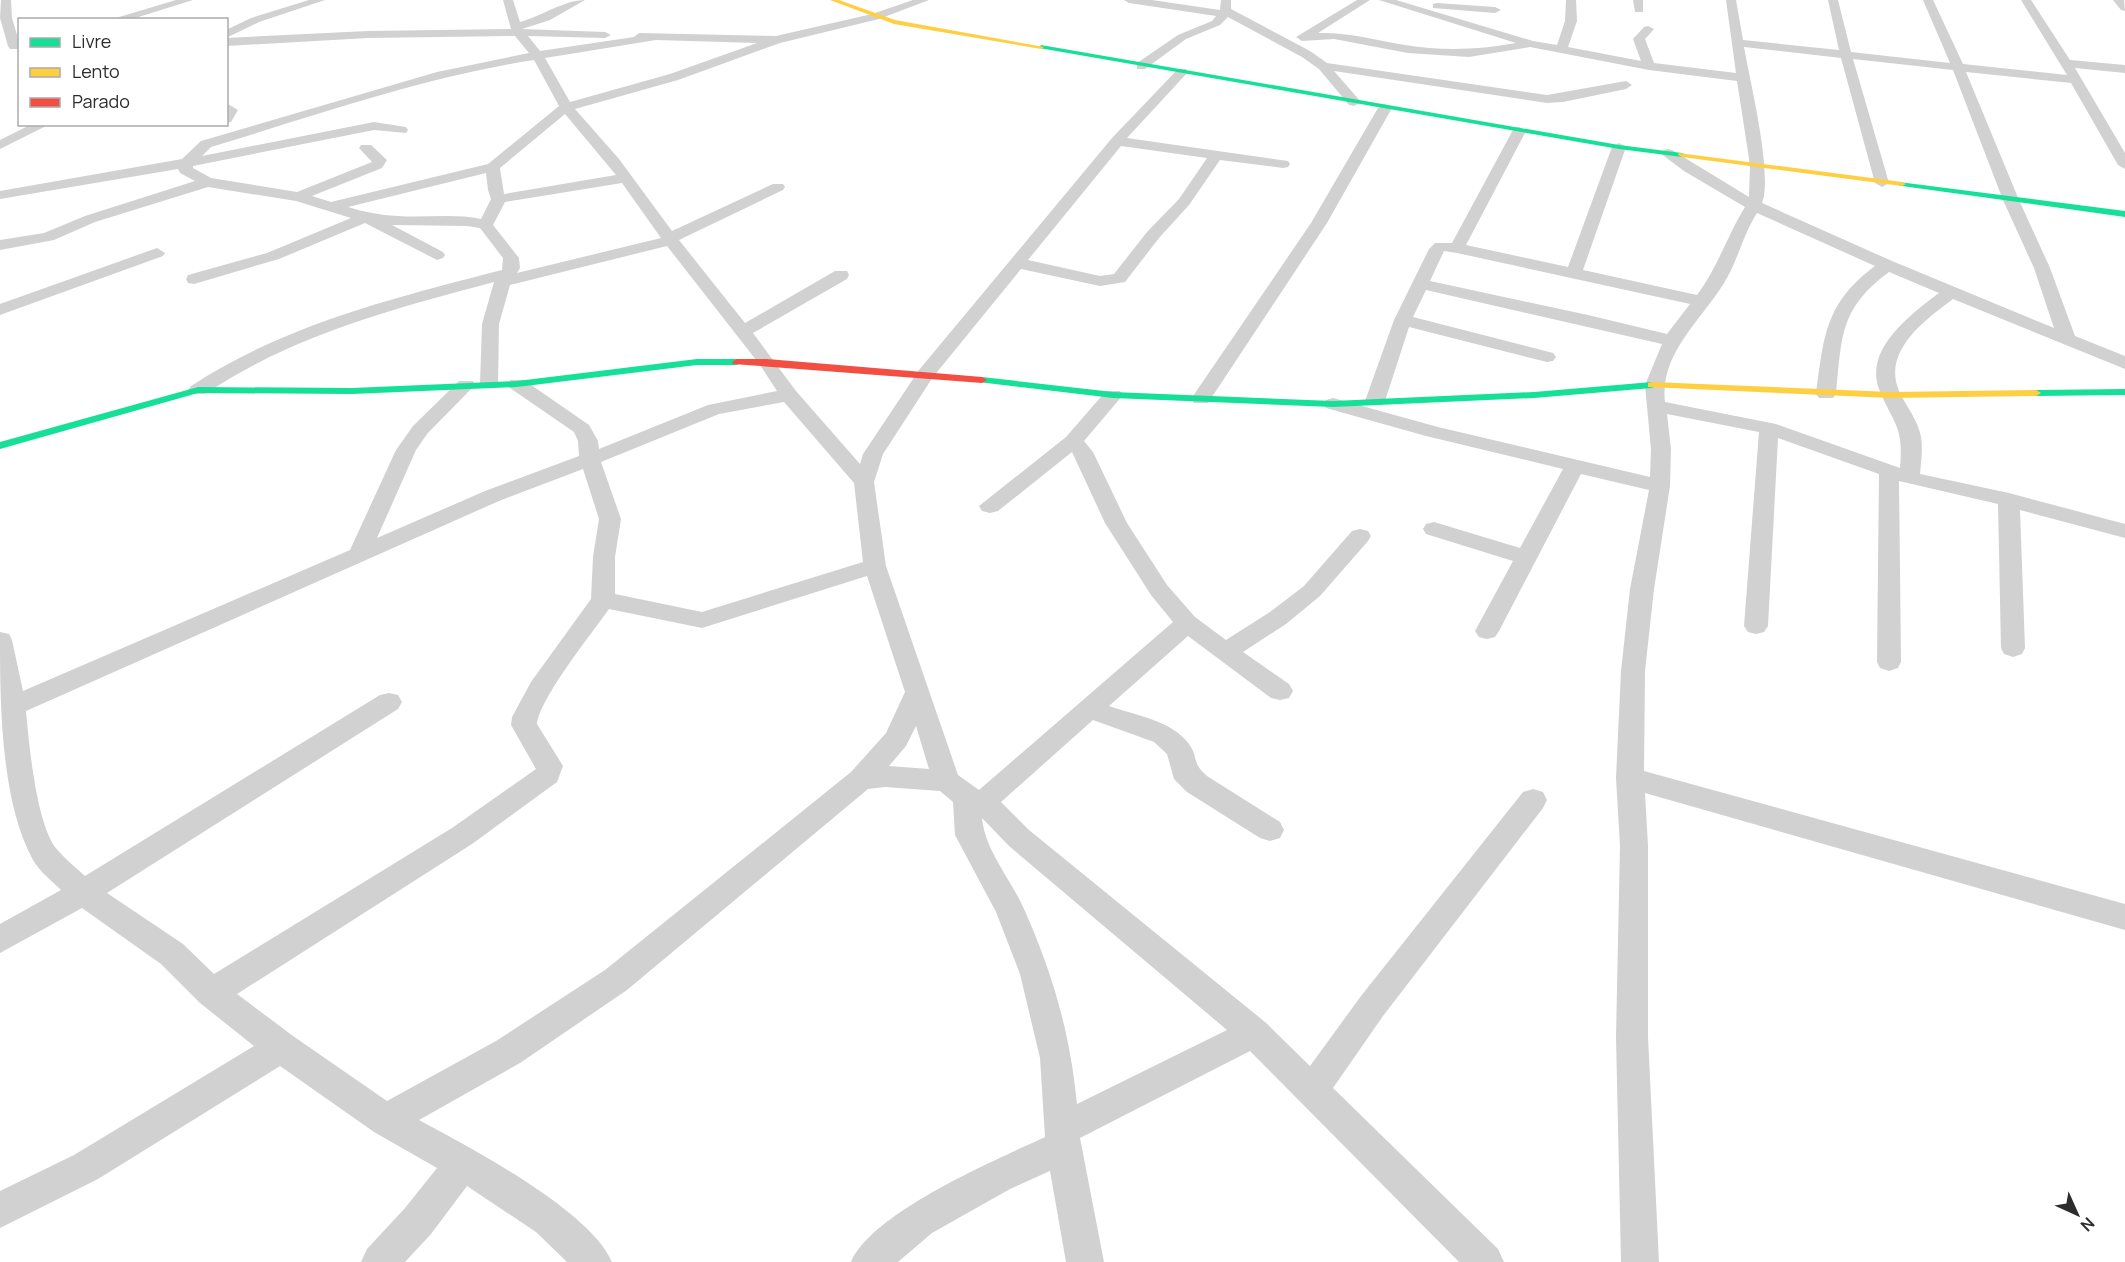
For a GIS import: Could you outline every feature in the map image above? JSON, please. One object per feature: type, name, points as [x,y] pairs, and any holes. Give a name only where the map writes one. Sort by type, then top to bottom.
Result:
[{"type":"street","points":[[6,0],[6,18],[14,51]]},
{"type":"street","points":[[121,18],[188,0]]},
{"type":"street","points":[[288,0],[306,3]]},
{"type":"street","points":[[228,34],[255,20],[320,0]]},
{"type":"street","points":[[508,0],[516,28],[538,56],[566,107],[626,178],[670,239],[767,362],[789,395],[864,482]]},
{"type":"street","points":[[516,28],[546,18],[580,0]]},
{"type":"street","points":[[833,0],[894,22],[1519,131],[1619,147],[2125,214]]},
{"type":"street","points":[[330,207],[493,167],[514,145],[535,132],[552,115],[566,107],[682,74],[776,40],[875,17],[924,0]]},
{"type":"street","points":[[1129,0],[1226,8],[1291,44],[1323,66],[1354,102]]},
{"type":"street","points":[[1291,44],[1365,0]]},
{"type":"street","points":[[1384,0],[1531,44],[1649,66],[1744,78]]},
{"type":"street","points":[[1562,48],[1571,21],[1570,0]]},
{"type":"street","points":[[1640,1262],[1632,1037],[1634,846],[1630,778],[1635,660],[1642,589],[1660,486],[1661,448],[1655,395],[1672,341],[1720,276],[1740,227],[1754,207],[1758,194],[1757,165],[1731,0]]},
{"type":"street","points":[[1833,0],[1846,56],[1882,183]]},
{"type":"street","points":[[1928,0],[1959,67],[2011,200],[2042,268],[2067,339]]},
{"type":"street","points":[[2026,0],[2125,165]]},
{"type":"street","points":[[2118,0],[2125,8]]},
{"type":"street","points":[[1417,9],[1442,5],[1495,10]]},
{"type":"street","points":[[1141,66],[1182,37],[1216,23],[1226,8]]},
{"type":"street","points":[[228,42],[353,34],[516,28],[654,37],[776,40]]},
{"type":"street","points":[[1647,29],[1639,39],[1649,66]]},
{"type":"street","points":[[1302,37],[1334,36],[1408,49],[1481,53],[1531,44]]},
{"type":"street","points":[[206,144],[441,75],[654,37]]},
{"type":"street","points":[[1739,43],[2075,80]]},
{"type":"street","points":[[1473,77],[1481,53]]},
{"type":"street","points":[[2065,63],[2125,69]]},
{"type":"street","points":[[1323,66],[1473,77],[1555,99],[1626,85]]},
{"type":"street","points":[[1084,1262],[1062,1138],[1056,1058],[1036,974],[1010,908],[969,835],[965,793],[918,692],[876,566],[864,482],[873,454],[926,374],[1117,141],[1182,72]]},
{"type":"street","points":[[1201,399],[1318,223],[1385,108]]},
{"type":"street","points":[[220,126],[187,163],[185,170],[207,182],[298,197],[366,217],[399,221],[467,221],[485,225],[511,258],[512,268],[504,278],[490,316],[489,384]]},
{"type":"street","points":[[0,195],[187,163],[374,126],[401,130]]},
{"type":"street","points":[[0,153],[6,143],[25,129]]},
{"type":"street","points":[[1457,248],[1519,131]]},
{"type":"street","points":[[1117,141],[1284,164]]},
{"type":"street","points":[[1574,273],[1619,147]]},
{"type":"street","points":[[298,197],[377,165],[380,160],[366,148]]},
{"type":"street","points":[[1667,153],[1704,180],[1754,207],[1951,292],[2125,363]]},
{"type":"street","points":[[1018,263],[1100,281],[1119,278],[1153,235],[1184,202],[1216,155]]},
{"type":"street","points":[[485,225],[492,216],[499,199],[495,190],[493,167]]},
{"type":"street","points":[[499,199],[626,178]]},
{"type":"street","points":[[0,245],[48,237],[90,219],[207,182]]},
{"type":"street","points":[[0,446],[198,390],[245,361],[298,338],[420,297],[670,239],[778,187]]},
{"type":"street","points":[[366,217],[437,255]]},
{"type":"street","points":[[194,279],[273,256],[366,217]]},
{"type":"street","points":[[1375,401],[1403,320],[1437,249],[1441,246],[1701,301]]},
{"type":"street","points":[[0,310],[157,254]]},
{"type":"street","points":[[1826,393],[1837,318],[1856,290],[1887,265]]},
{"type":"street","points":[[742,332],[841,275]]},
{"type":"street","points":[[1420,284],[1588,320],[1672,341]]},
{"type":"street","points":[[1889,662],[1900,474],[1911,436],[1902,413],[1891,395],[1884,371],[1887,359],[1922,313],[1951,292]]},
{"type":"street","points":[[1403,320],[1547,357]]},
{"type":"street","points":[[198,390],[352,391],[517,384],[697,362],[767,362],[926,374],[1113,395],[1333,404],[1534,395],[1826,393],[1891,395],[2125,392]]},
{"type":"street","points":[[211,993],[462,836],[547,776],[550,766],[524,725],[525,717],[540,689],[603,600],[604,557],[610,519],[590,459],[588,441],[582,429],[517,384]]},
{"type":"street","points":[[360,552],[406,450],[420,430],[466,385]]},
{"type":"street","points":[[13,706],[492,496],[652,436],[691,417],[715,409],[789,395]]},
{"type":"street","points":[[990,506],[1073,441],[1113,395]]},
{"type":"street","points":[[1655,395],[1769,428],[1900,474],[2125,531]]},
{"type":"street","points":[[1333,404],[1433,432],[1660,486]]},
{"type":"street","points":[[1756,626],[1769,428]]},
{"type":"street","points":[[1073,441],[1083,452],[1116,523],[1159,590],[1187,623],[1280,692]]},
{"type":"street","points":[[1487,631],[1575,466]]},
{"type":"street","points":[[2009,500],[2013,648]]},
{"type":"street","points":[[1434,529],[1526,558]]},
{"type":"street","points":[[1225,652],[1278,618],[1312,591],[1360,536]]},
{"type":"street","points":[[603,600],[702,620],[876,566]]},
{"type":"street","points":[[965,793],[1089,709],[1187,623]]},
{"type":"street","points":[[0,644],[13,706],[17,758],[32,827],[44,854],[82,893],[172,954],[211,993],[282,1047],[386,1120],[463,1163],[549,1219],[593,1262]]},
{"type":"street","points":[[386,1120],[508,1052],[616,980],[861,780],[897,739],[918,692]]},
{"type":"street","points":[[0,940],[82,893],[389,702]]},
{"type":"street","points":[[1089,709],[1163,735],[1179,750],[1184,772],[1197,783],[1270,830]]},
{"type":"street","points":[[861,780],[885,776],[965,793],[1254,1033],[1485,1262]]},
{"type":"street","points":[[1630,778],[2125,916]]},
{"type":"street","points":[[1312,1089],[1372,1006],[1533,800]]},
{"type":"street","points":[[870,1262],[919,1220],[998,1177],[1062,1138],[1254,1033]]},
{"type":"street","points":[[0,1210],[86,1167],[282,1047]]},
{"type":"street","points":[[380,1262],[418,1221],[463,1163]]},
{"type":"traffic: fast","points":[[1041,47],[1619,147],[1682,155]]},
{"type":"traffic: fast","points":[[1902,184],[2125,214]]},
{"type":"traffic: fast","points":[[0,446],[198,390],[352,391],[517,384],[697,362],[737,362]]},
{"type":"traffic: fast","points":[[982,380],[1113,395],[1333,404],[1534,395],[1652,385]]},
{"type":"traffic: fast","points":[[2036,393],[2125,392]]},
{"type":"traffic: slow","points":[[833,0],[894,22],[1041,47]]},
{"type":"traffic: slow","points":[[1682,155],[1902,184]]},
{"type":"traffic: slow","points":[[1652,385],[1891,395],[2036,393]]},
{"type":"traffic: jam","points":[[737,362],[767,362],[982,380]]}]
